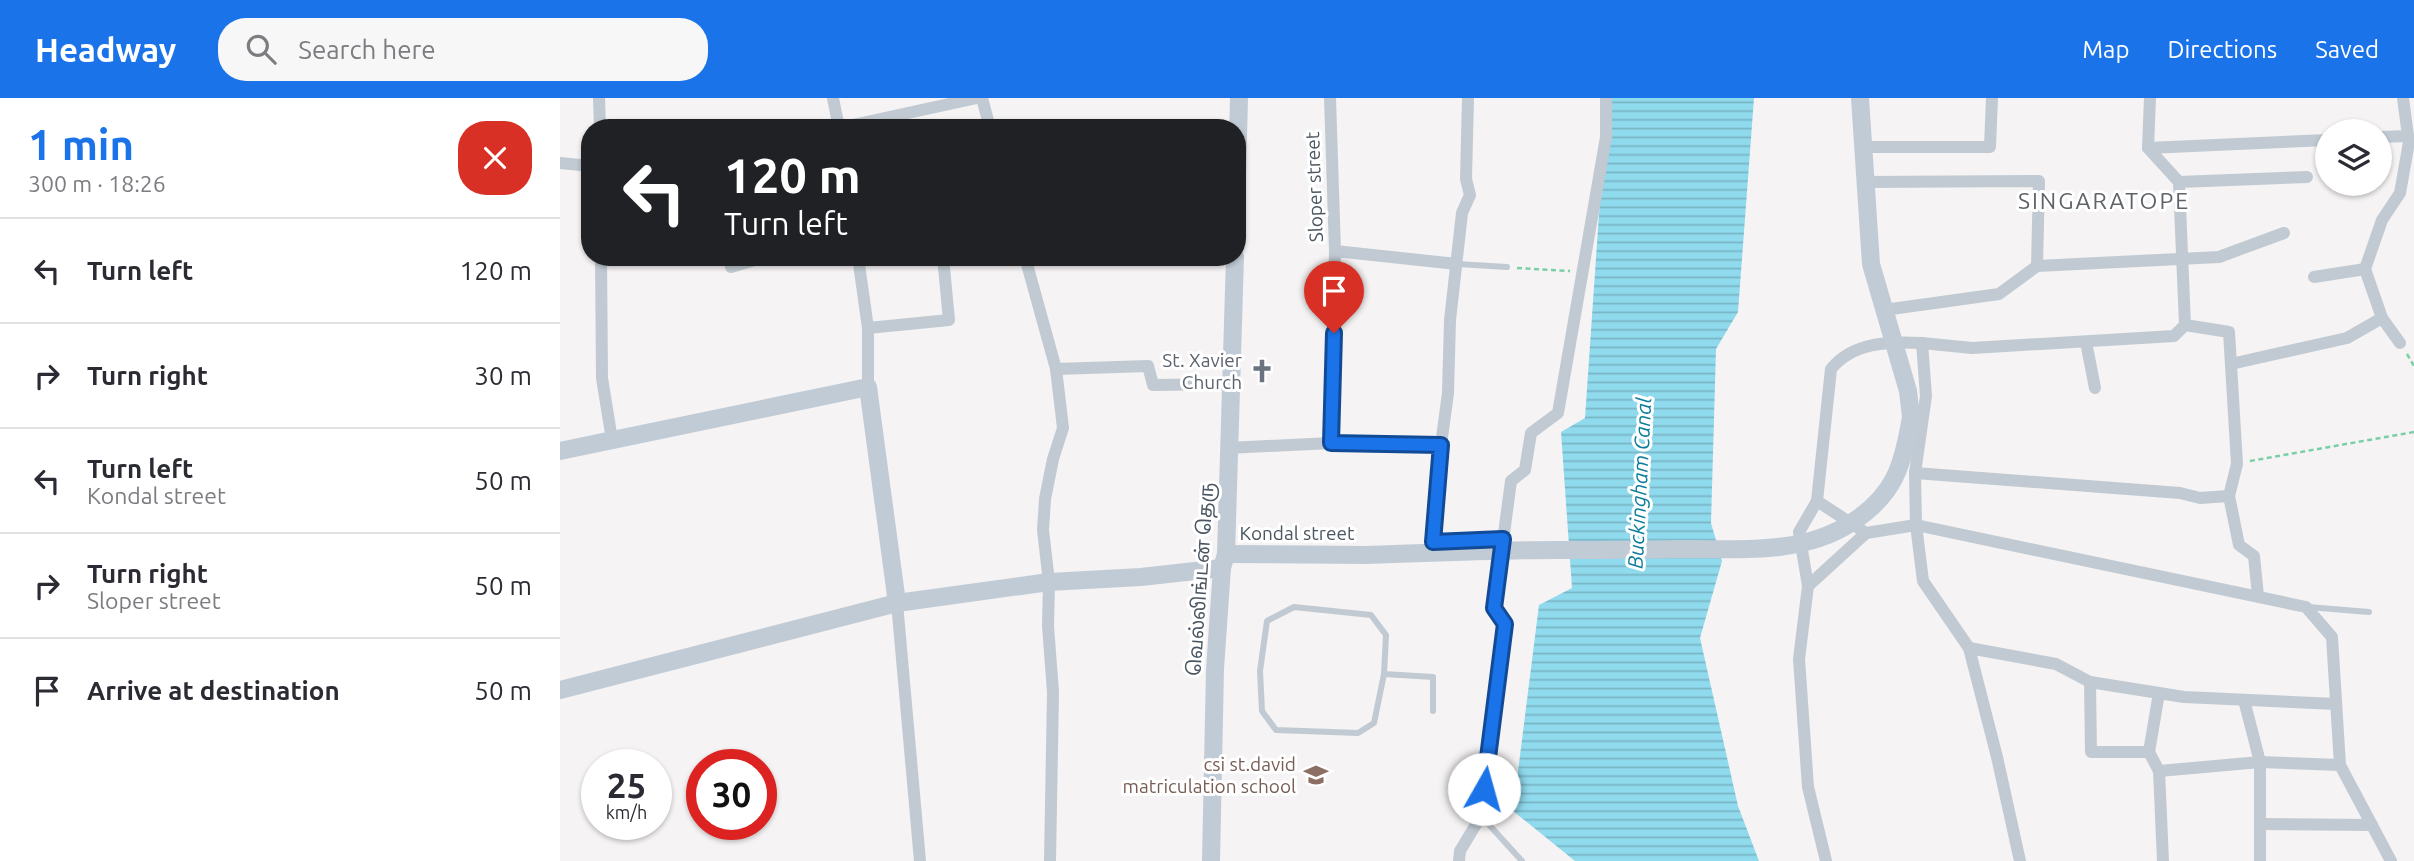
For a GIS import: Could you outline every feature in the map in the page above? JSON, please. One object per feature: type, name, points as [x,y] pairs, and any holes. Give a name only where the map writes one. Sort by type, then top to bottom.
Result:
[{"type":"main road","points":[[1238,119],[1239,98]]},
{"type":"main road","name":"Kondal street","points":[[560,690],[897,603],[1049,582],[1141,576],[1224,561],[1555,550],[1749,549],[1787,547],[1827,536],[1874,507],[1893,482],[1905,454],[1910,417],[1908,391],[1871,264],[1860,98]]},
{"type":"main road","name":"வெல்லிங்டன் தெரு","points":[[1211,861],[1215,669],[1224,561],[1235,266]]},
{"type":"main road","points":[[560,451],[868,387],[897,603]]},
{"type":"street","points":[[599,98],[600,119]]},
{"type":"street","points":[[833,98],[837,119]]},
{"type":"street","points":[[873,119],[933,103],[979,98],[987,119]]},
{"type":"street","name":"Sloper street","points":[[1330,98],[1335,251],[1331,443]]},
{"type":"street","points":[[1228,448],[1331,443],[1441,445],[1448,393],[1450,320],[1462,212],[1471,195],[1466,179],[1468,98]]},
{"type":"street","points":[[1459,861],[1460,851],[1481,817],[1505,624],[1494,608],[1511,481],[1525,470],[1531,433],[1558,413],[1606,137],[1606,98]]},
{"type":"street","points":[[1865,147],[1990,147],[1992,98]]},
{"type":"street","points":[[1826,861],[1808,787],[1799,659],[1808,586],[1799,532],[1817,501],[1831,369],[1841,358],[1864,348],[1893,341],[1972,348],[2174,336],[2185,325],[2179,182],[2148,148],[2150,98]]},
{"type":"street","points":[[2400,343],[2382,318],[2365,269],[2382,220],[2400,193],[2410,140],[2403,98]]},
{"type":"street","points":[[2392,138],[2410,140]]},
{"type":"street","points":[[2148,148],[2315,141]]},
{"type":"street","points":[[560,163],[581,165]]},
{"type":"street","points":[[2179,182],[2307,177]]},
{"type":"street","points":[[1866,182],[2039,181],[2037,266]]},
{"type":"street","points":[[1884,310],[1999,294],[2037,266],[2181,261],[2219,257],[2284,233]]},
{"type":"street","points":[[1335,251],[1457,264]]},
{"type":"street","points":[[601,266],[602,378],[612,440]]},
{"type":"street","points":[[859,266],[868,328],[868,387]]},
{"type":"street","points":[[868,328],[949,320],[944,266]]},
{"type":"street","points":[[1027,266],[1056,369],[1063,428],[1045,499],[1043,530],[1049,582],[1048,626],[1053,692],[1050,861]]},
{"type":"street","points":[[2314,277],[2365,269]]},
{"type":"street","points":[[2231,364],[2347,338],[2382,318]]},
{"type":"street","points":[[2185,325],[2229,332],[2237,464],[2229,496],[2239,545],[2254,556],[2258,596]]},
{"type":"street","points":[[2086,342],[2095,388]]},
{"type":"street","points":[[1922,343],[1926,396],[1915,473],[1916,525],[1923,581],[1969,648],[2020,861]]},
{"type":"street","points":[[1056,369],[1148,366],[1153,385],[1231,384]]},
{"type":"street","points":[[1915,473],[2166,492],[2200,498],[2229,496]]},
{"type":"street","points":[[1817,501],[1866,533]]},
{"type":"street","points":[[1808,586],[1866,533],[1916,525],[2306,607],[2332,637],[2340,765],[2391,861]]},
{"type":"street","points":[[897,603],[920,861]]},
{"type":"street","points":[[1969,648],[2056,664],[2090,682],[2184,697],[2336,704]]},
{"type":"street","points":[[2090,682],[2091,752],[2149,752]]},
{"type":"street","points":[[2158,693],[2149,752],[2159,771],[2163,861]]},
{"type":"street","points":[[2244,701],[2260,762],[2260,861]]},
{"type":"street","points":[[2159,771],[2260,762],[2340,765]]},
{"type":"street","points":[[2262,824],[2372,825]]},
{"type":"lane","points":[[1457,264],[1507,267]]},
{"type":"lane","points":[[1441,445],[1433,542],[1503,539]]},
{"type":"lane","points":[[1294,607],[1371,615],[1386,635],[1384,674],[1374,723],[1358,733],[1276,730],[1262,711],[1260,671],[1267,621],[1294,607]]},
{"type":"lane","points":[[2306,607],[2369,611]]},
{"type":"lane","points":[[1384,674],[1433,677],[1433,712]]},
{"type":"lane","points":[[1481,817],[1522,861]]},
{"type":"path","points":[[1507,267],[1583,271]]},
{"type":"path","points":[[2237,464],[2414,432]]},
{"type":"water","name":"Buckingham Canal","points":[[1607,98],[1754,98],[1738,312],[1716,349],[1711,523],[1722,561],[1700,638],[1738,806],[1759,861],[1575,861],[1513,811],[1539,605],[1572,588],[1561,432],[1585,418]]},
{"type":"place","name":"St. Xavier Church","points":[[1262,371]]},
{"type":"place","name":"csi st.david matriculation school","points":[[1316,775]]},
{"type":"district","name":"SINGARATOPE","points":[[2104,201]]},
{"type":"route","points":[[1334,333],[1331,443],[1441,445],[1433,542],[1503,539],[1494,608],[1505,624],[1484,789]]}]
